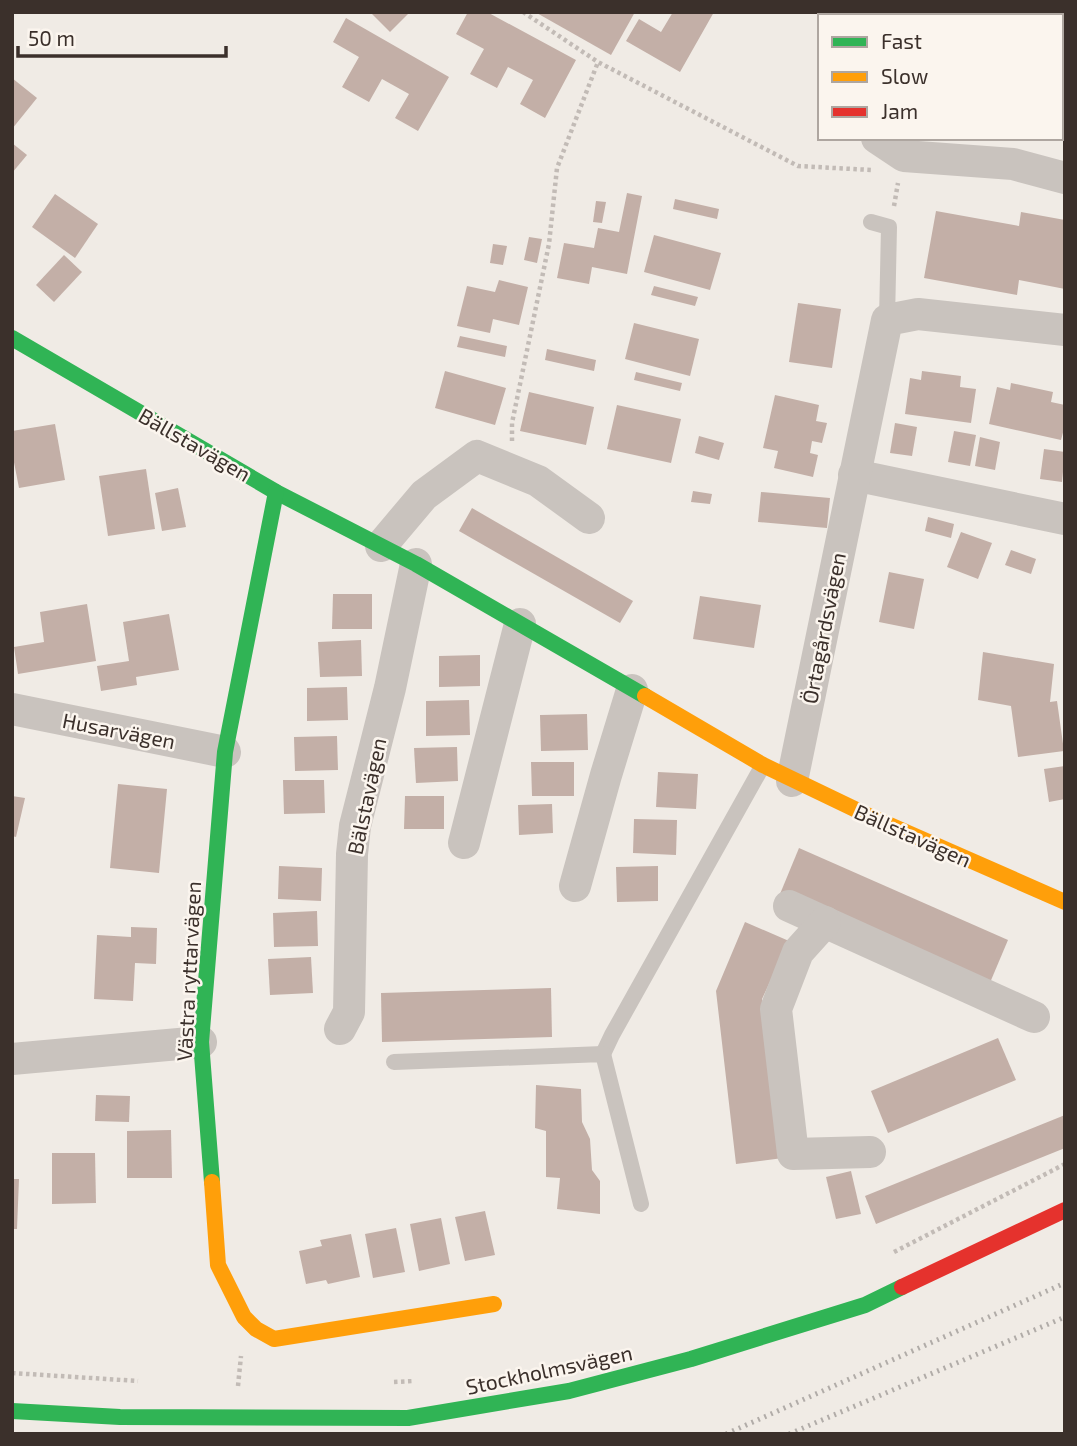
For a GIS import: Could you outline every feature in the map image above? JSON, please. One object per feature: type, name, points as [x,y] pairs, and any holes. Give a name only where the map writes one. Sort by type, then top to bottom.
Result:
[{"type":"street","points":[[880,140],[904,156],[1013,164],[1065,177]]},
{"type":"street","points":[[887,320],[918,314],[1065,330]]},
{"type":"street","name":"Örtagårdsvägen","points":[[792,781],[887,320]]},
{"type":"street","name":"Bällstavägen","points":[[12,338],[276,492],[416,564],[792,781],[1065,902]]},
{"type":"street","points":[[381,546],[424,495],[477,456],[538,481],[589,518]]},
{"type":"street","points":[[854,475],[1065,519]]},
{"type":"street","name":"Västra ryttarvägen","points":[[276,492],[225,752],[201,1042],[218,1265],[244,1317],[256,1329],[274,1339],[494,1304]]},
{"type":"street","name":"Bälstavägen","points":[[340,1029],[349,1012],[355,826],[390,688],[416,564]]},
{"type":"street","points":[[464,843],[520,624]]},
{"type":"street","points":[[575,886],[632,690]]},
{"type":"street","name":"Husarvägen","points":[[12,709],[225,752]]},
{"type":"street","points":[[789,906],[1034,1017]]},
{"type":"street","points":[[825,922],[798,952],[776,1009],[793,1154],[870,1152]]},
{"type":"street","points":[[12,1059],[201,1042]]},
{"type":"street","name":"Stockholmsvägen","points":[[12,1411],[120,1417],[408,1418],[569,1391],[691,1359],[864,1305],[1065,1210]]},
{"type":"lane","points":[[871,222],[889,227],[887,320]]},
{"type":"lane","points":[[641,1203],[603,1054],[763,765]]},
{"type":"lane","points":[[394,1062],[603,1054]]},
{"type":"path","points":[[523,12],[598,62],[798,166],[874,171]]},
{"type":"path","points":[[510,470],[512,423],[549,244],[557,168],[598,62]]},
{"type":"path","points":[[889,227],[900,172]]},
{"type":"path","points":[[884,1256],[1065,1164]]},
{"type":"path","points":[[237,1417],[244,1317]]},
{"type":"path","points":[[12,1373],[141,1382]]},
{"type":"path","points":[[390,1383],[416,1381]]},
{"type":"path","points":[[226,1382],[251,1383]]},
{"type":"building","points":[[370,12],[410,12],[390,32]]},
{"type":"building","points":[[468,12],[487,12],[576,60],[545,118],[520,104],[533,80],[508,67],[497,88],[470,74],[484,49],[456,34]]},
{"type":"building","points":[[535,12],[635,12],[611,55]]},
{"type":"building","points":[[673,12],[714,12],[680,72],[626,41],[639,19],[661,32]]},
{"type":"building","points":[[346,18],[449,77],[418,131],[395,118],[409,94],[382,79],[369,102],[342,87],[359,57],[333,42]]},
{"type":"building","points":[[12,78],[37,98],[12,129]]},
{"type":"building","points":[[12,143],[27,155],[12,173]]},
{"type":"building","points":[[627,193],[642,196],[627,274],[592,267],[589,284],[557,278],[564,243],[594,248],[598,228],[619,232]]},
{"type":"building","points":[[55,194],[98,224],[75,258],[32,227]]},
{"type":"building","points":[[675,199],[719,209],[717,219],[673,209]]},
{"type":"building","points":[[596,201],[606,202],[602,223],[593,222]]},
{"type":"building","points":[[936,211],[1019,226],[1021,212],[1065,220],[1065,289],[1019,280],[1017,295],[924,278]]},
{"type":"building","points":[[654,235],[721,253],[710,290],[644,272]]},
{"type":"building","points":[[529,237],[542,239],[537,263],[524,260]]},
{"type":"building","points":[[493,244],[507,246],[503,265],[490,263]]},
{"type":"building","points":[[64,255],[82,272],[54,302],[36,285]]},
{"type":"building","points":[[499,280],[528,287],[519,325],[493,319],[490,333],[457,326],[467,286],[495,292]]},
{"type":"building","points":[[654,286],[698,297],[695,306],[651,295]]},
{"type":"building","points":[[798,303],[841,309],[832,368],[789,362]]},
{"type":"building","points":[[634,323],[699,339],[690,376],[625,359]]},
{"type":"building","points":[[460,336],[507,346],[505,357],[457,347]]},
{"type":"building","points":[[547,349],[596,360],[594,371],[545,360]]},
{"type":"building","points":[[445,371],[506,388],[495,425],[435,408]]},
{"type":"building","points":[[922,371],[961,376],[960,387],[976,389],[971,423],[905,414],[910,378],[921,380]]},
{"type":"building","points":[[636,372],[682,383],[680,391],[634,380]]},
{"type":"building","points":[[1011,383],[1053,392],[1051,402],[1065,405],[1065,425],[1061,440],[989,424],[997,387],[1010,390]]},
{"type":"building","points":[[529,392],[594,407],[586,445],[520,431]]},
{"type":"building","points":[[775,395],[819,405],[816,421],[827,423],[822,443],[812,441],[810,453],[818,455],[813,477],[774,468],[778,451],[763,448]]},
{"type":"building","points":[[617,405],[681,419],[671,463],[607,449]]},
{"type":"building","points":[[895,423],[917,427],[912,456],[890,453]]},
{"type":"building","points":[[55,424],[65,480],[19,488],[12,452],[12,431]]},
{"type":"building","points":[[954,431],[976,435],[970,466],[948,462]]},
{"type":"building","points":[[699,436],[724,443],[719,460],[695,453]]},
{"type":"building","points":[[980,437],[1000,442],[995,470],[975,466]]},
{"type":"building","points":[[1044,449],[1065,452],[1062,482],[1040,479]]},
{"type":"building","points":[[146,469],[155,529],[108,536],[99,476]]},
{"type":"building","points":[[178,488],[186,527],[162,531],[155,493]]},
{"type":"building","points":[[693,491],[712,494],[710,504],[691,502]]},
{"type":"building","points":[[761,492],[830,498],[827,528],[758,522]]},
{"type":"building","points":[[472,508],[633,601],[620,623],[459,531]]},
{"type":"building","points":[[928,517],[954,524],[951,538],[925,531]]},
{"type":"building","points":[[961,532],[992,543],[978,579],[947,567]]},
{"type":"building","points":[[1011,550],[1036,559],[1031,574],[1005,565]]},
{"type":"building","points":[[889,572],[924,579],[914,629],[879,622]]},
{"type":"building","points":[[333,594],[372,594],[372,629],[332,629]]},
{"type":"building","points":[[700,596],[761,605],[754,648],[693,639]]},
{"type":"building","points":[[87,604],[96,661],[18,674],[14,647],[44,642],[40,612]]},
{"type":"building","points":[[169,614],[179,670],[136,677],[137,685],[101,691],[97,666],[129,661],[123,622]]},
{"type":"building","points":[[361,640],[362,676],[320,677],[318,642]]},
{"type":"building","points":[[983,652],[1054,664],[1050,702],[1057,701],[1064,751],[1018,757],[1011,706],[978,700]]},
{"type":"building","points":[[480,655],[480,686],[439,687],[439,656]]},
{"type":"building","points":[[347,687],[348,720],[307,721],[307,688]]},
{"type":"building","points":[[469,700],[470,735],[426,736],[426,701]]},
{"type":"building","points":[[587,714],[588,750],[541,751],[540,715]]},
{"type":"building","points":[[337,736],[338,770],[295,771],[294,737]]},
{"type":"building","points":[[457,747],[458,781],[416,783],[414,748]]},
{"type":"building","points":[[531,762],[574,762],[574,796],[532,796]]},
{"type":"building","points":[[1065,766],[1065,799],[1049,802],[1044,769]]},
{"type":"building","points":[[658,772],[698,774],[696,809],[656,807]]},
{"type":"building","points":[[283,780],[324,780],[325,813],[284,814]]},
{"type":"building","points":[[118,784],[167,789],[159,873],[110,868]]},
{"type":"building","points":[[12,796],[25,798],[16,837],[12,836]]},
{"type":"building","points":[[405,796],[444,796],[444,829],[404,829]]},
{"type":"building","points":[[552,804],[553,833],[519,835],[518,805]]},
{"type":"building","points":[[634,819],[677,820],[676,855],[633,853]]},
{"type":"building","points":[[799,848],[1008,940],[989,985],[780,894]]},
{"type":"building","points":[[279,866],[322,868],[321,901],[278,899]]},
{"type":"building","points":[[658,866],[658,901],[617,902],[616,867]]},
{"type":"building","points":[[317,911],[318,946],[274,947],[273,913]]},
{"type":"building","points":[[745,922],[789,941],[762,999],[783,1158],[736,1164],[716,991]]},
{"type":"building","points":[[131,927],[157,928],[156,964],[135,963],[133,1001],[94,999],[97,935],[131,937]]},
{"type":"building","points":[[311,957],[313,993],[270,995],[268,959]]},
{"type":"building","points":[[551,988],[552,1037],[382,1042],[381,993]]},
{"type":"building","points":[[998,1038],[1016,1080],[888,1133],[871,1091]]},
{"type":"building","points":[[536,1085],[581,1089],[582,1122],[590,1139],[592,1170],[600,1181],[600,1214],[557,1209],[560,1178],[546,1177],[546,1131],[535,1128]]},
{"type":"building","points":[[96,1095],[130,1096],[129,1122],[95,1121]]},
{"type":"building","points":[[1065,1115],[1065,1148],[876,1224],[865,1196]]},
{"type":"building","points":[[171,1130],[172,1178],[127,1178],[127,1131]]},
{"type":"building","points":[[52,1153],[95,1153],[96,1203],[52,1204]]},
{"type":"building","points":[[851,1171],[861,1214],[836,1219],[826,1177]]},
{"type":"building","points":[[12,1179],[19,1179],[17,1229],[12,1229]]},
{"type":"building","points":[[485,1211],[495,1255],[465,1261],[455,1217]]},
{"type":"building","points":[[441,1218],[450,1264],[419,1271],[410,1224]]},
{"type":"building","points":[[396,1228],[405,1272],[373,1278],[365,1234]]},
{"type":"building","points":[[351,1234],[360,1277],[328,1284],[326,1280],[306,1284],[299,1251],[322,1246],[320,1240]]},
{"type":"railway","points":[[726,1434],[1065,1283]]},
{"type":"railway","points":[[789,1434],[1065,1317]]},
{"type":"traffic: fast","points":[[12,338],[276,492],[416,564],[645,696]]},
{"type":"traffic: fast","points":[[212,1182],[201,1042],[225,752],[276,492]]},
{"type":"traffic: fast","points":[[12,1411],[120,1417],[408,1418],[569,1391],[691,1359],[865,1305],[902,1287]]},
{"type":"traffic: slow","points":[[645,696],[763,765],[867,815],[1065,902]]},
{"type":"traffic: slow","points":[[212,1182],[218,1265],[244,1317],[256,1329],[274,1339],[494,1304]]},
{"type":"traffic: jam","points":[[902,1287],[1065,1210]]}]
